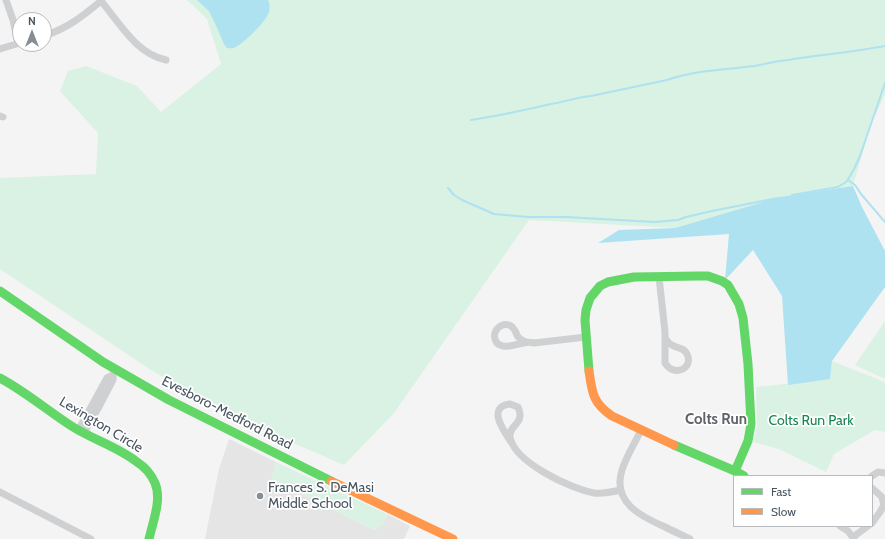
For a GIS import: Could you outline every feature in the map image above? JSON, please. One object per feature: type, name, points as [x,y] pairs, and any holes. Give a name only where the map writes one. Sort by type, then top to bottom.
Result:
[{"type":"street","points":[[6,0],[12,17]]},
{"type":"street","points":[[52,33],[72,23],[101,0],[137,44],[149,53],[166,60]]},
{"type":"street","points":[[0,49],[12,45]]},
{"type":"street","points":[[735,472],[748,441],[751,415],[750,387],[741,311],[739,304],[728,285],[715,278],[699,276],[625,278],[608,282],[600,286],[590,298],[584,320],[592,391],[596,401],[612,416],[641,430],[714,463],[742,475]]},
{"type":"street","points":[[659,277],[666,363],[667,366],[674,370],[681,370],[687,364],[687,353],[681,348],[671,345],[665,338]]},
{"type":"street","name":"Evesboro-Medford Road","points":[[0,291],[114,372],[238,436],[453,539]]},
{"type":"street","points":[[526,342],[586,337]]},
{"type":"street","points":[[81,431],[100,405],[113,380],[114,372]]},
{"type":"street","name":"Lexington Circle","points":[[0,378],[64,421],[135,460],[148,471],[153,477],[157,493],[157,502],[149,539]]},
{"type":"street","points":[[511,442],[510,431],[518,421],[520,415],[518,407],[510,404],[500,408],[498,415],[499,422],[511,442],[520,455],[534,466],[551,476],[585,491],[601,493],[621,490]]},
{"type":"street","points":[[641,430],[622,470],[621,490],[632,509],[652,522],[690,539]]},
{"type":"street","points":[[873,475],[878,472],[885,473]]},
{"type":"street","points":[[873,489],[882,497],[884,505],[873,522]]},
{"type":"street","points":[[1,494],[91,539]]},
{"type":"street","points":[[842,527],[848,530],[853,538],[867,527]]},
{"type":"shaded area","name":"Frances S. DeMasi Middle School","points":[[229,439],[276,462],[272,479],[374,530],[383,524],[387,514],[410,526],[404,539],[205,539],[219,469]]},
{"type":"green space","points":[[187,0],[885,0],[885,94],[870,127],[853,186],[780,197],[675,228],[529,220],[394,413],[344,465],[252,425],[154,372],[0,269],[0,178],[96,174],[98,133],[60,91],[68,71],[86,66],[137,86],[161,112],[221,64],[207,19]]},
{"type":"green space","points":[[885,321],[885,379],[855,365]]},
{"type":"green space","name":"Colts Run Park","points":[[832,361],[885,382],[885,432],[875,430],[834,454],[826,472],[779,449],[753,442],[757,427],[756,387],[830,379]]},
{"type":"green space","points":[[276,462],[387,514],[383,524],[374,530],[271,479]]},
{"type":"water","points":[[197,0],[268,0],[270,9],[264,21],[248,37],[238,46],[234,48],[227,48],[209,11]]},
{"type":"water","points":[[853,186],[862,207],[885,251],[885,287],[832,361],[830,379],[788,385],[782,296],[753,250],[725,280],[729,234],[598,243],[619,230],[675,228],[780,197]]},
{"type":"waterway","points":[[471,120],[667,80],[688,74],[754,66],[885,46]]},
{"type":"waterway","points":[[792,195],[838,187],[846,182],[860,156],[885,83]]},
{"type":"waterway","points":[[848,180],[855,185],[885,222]]},
{"type":"waterway","points":[[448,188],[454,195],[462,200],[494,214],[528,217],[566,217],[654,222],[678,220],[712,211],[778,198]]},
{"type":"traffic: fast","points":[[589,371],[585,320],[586,310],[590,298],[600,286],[608,282],[634,277],[699,276],[708,276],[728,285],[739,304],[743,318],[748,364],[751,424],[748,441],[735,471]]},
{"type":"traffic: fast","points":[[0,291],[103,362],[169,400],[331,481]]},
{"type":"traffic: fast","points":[[0,378],[19,389],[73,427],[130,457],[148,471],[155,483],[158,496],[149,539]]},
{"type":"traffic: fast","points":[[674,445],[742,475]]},
{"type":"traffic: slow","points":[[589,371],[594,397],[601,407],[612,416],[674,445]]},
{"type":"traffic: slow","points":[[331,481],[453,539]]},
{"type":"place","name":"Frances S. DeMasi Middle School","points":[[260,496]]},
{"type":"district","name":"Colts Run","points":[[716,420]]}]
